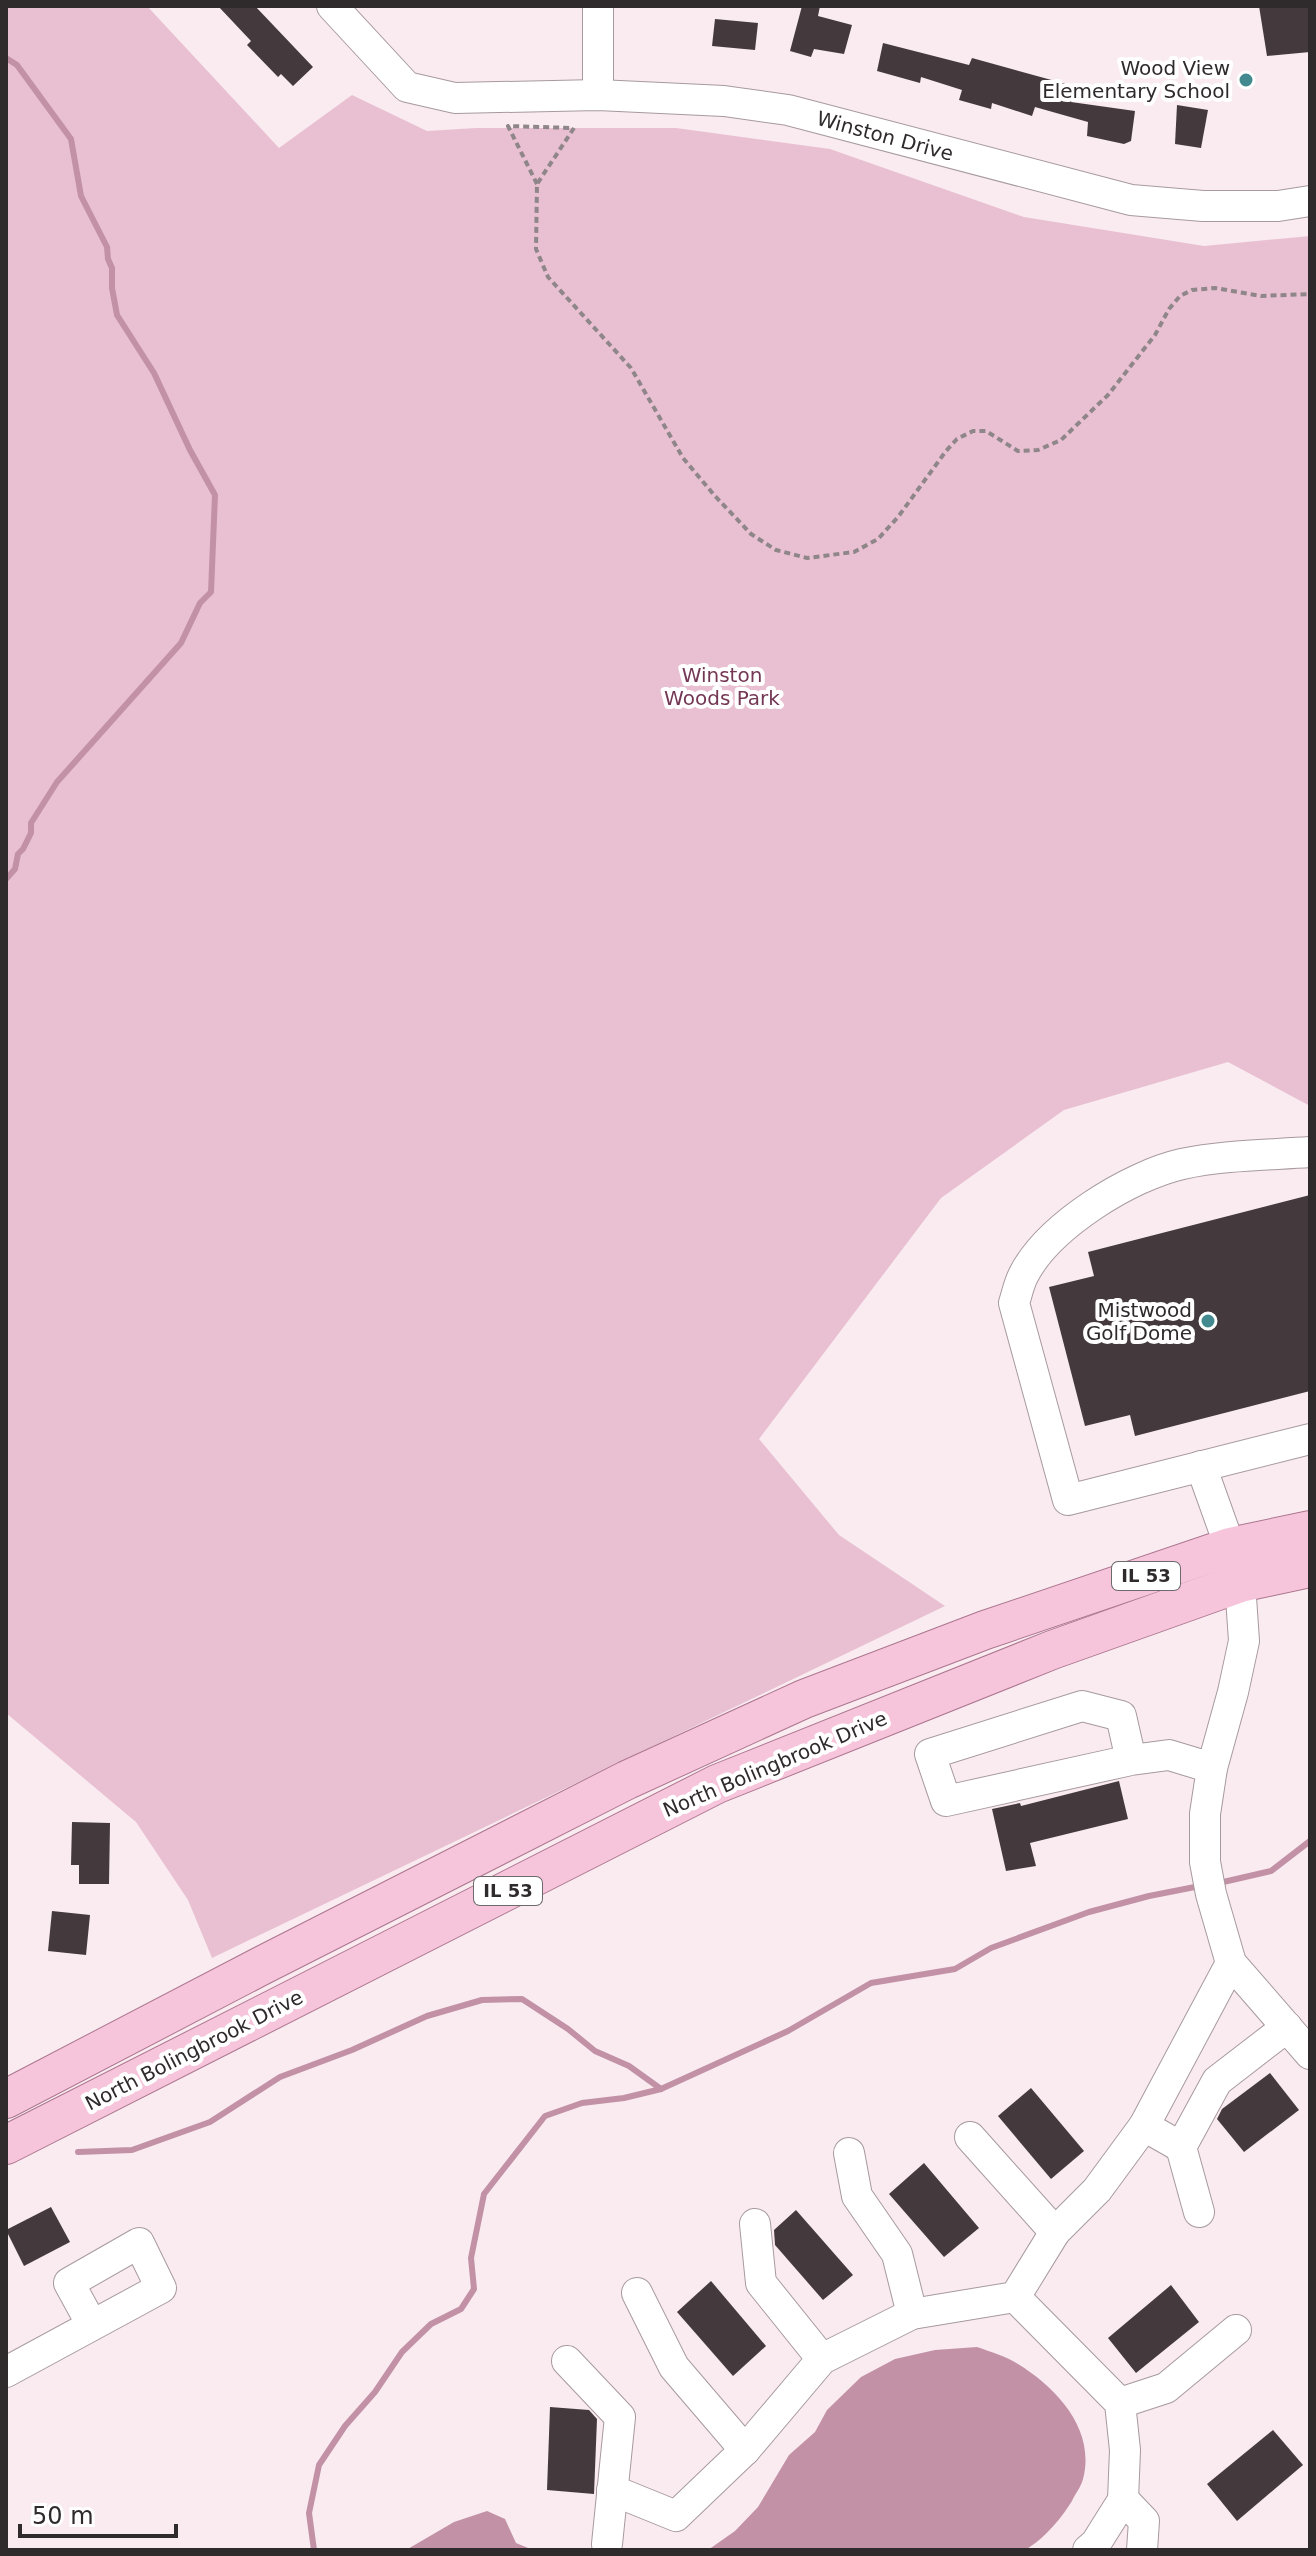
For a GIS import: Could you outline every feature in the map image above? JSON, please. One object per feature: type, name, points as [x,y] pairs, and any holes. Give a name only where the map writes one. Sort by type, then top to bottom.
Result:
[{"type":"main road","name":"IL 53","points":[[6,2099],[627,1780],[804,1699],[985,1630],[1230,1547],[1310,1530]]},
{"type":"main road","name":"North Bolingbrook Drive","points":[[6,2145],[717,1784],[981,1678],[1240,1583],[1310,1568]]},
{"type":"street","name":"Winston Drive","points":[[332,6],[407,87],[455,98],[584,96],[724,101],[788,110],[1131,200],[1203,206],[1278,206],[1310,201]]},
{"type":"street","points":[[584,96],[598,6]]},
{"type":"street","points":[[1310,1152],[1180,1164],[1126,1184],[1060,1229],[1041,1249],[1023,1275],[1014,1303],[1068,1500],[1310,1439]]},
{"type":"street","points":[[1201,1466],[1230,1547]]},
{"type":"street","points":[[1240,1583],[1244,1641],[1212,1768],[1205,1814],[1205,1862],[1231,1963],[1310,2054]]},
{"type":"street","points":[[1131,1760],[1121,1716],[1082,1706],[930,1754],[946,1801],[1131,1760],[1169,1755],[1212,1768]]},
{"type":"street","points":[[612,2490],[676,2516],[745,2450],[822,2359],[912,2314],[1015,2297],[1055,2232],[1097,2190],[1144,2126],[1231,1963]]},
{"type":"street","points":[[1199,2212],[1181,2147],[1217,2081],[1287,2027]]},
{"type":"street","points":[[1144,2126],[1181,2147]]},
{"type":"street","points":[[970,2137],[1055,2232]]},
{"type":"street","points":[[849,2153],[857,2196],[897,2254],[912,2314]]},
{"type":"street","points":[[755,2224],[761,2283],[822,2359]]},
{"type":"street","points":[[637,2293],[674,2367],[745,2450]]},
{"type":"street","points":[[1015,2297],[1120,2403],[1125,2450],[1123,2499],[1096,2543],[1088,2550]]},
{"type":"street","points":[[6,2372],[92,2325]]},
{"type":"street","points":[[1120,2403],[1166,2388],[1236,2330]]},
{"type":"street","points":[[567,2361],[620,2417],[607,2544]]},
{"type":"street","points":[[1123,2499],[1144,2521],[1142,2550]]},
{"type":"path","points":[[537,184],[574,128],[584,96]]},
{"type":"path","points":[[574,128],[508,126],[537,184],[536,249],[548,277],[631,368],[683,458],[715,496],[751,534],[776,550],[807,558],[854,552],[878,539],[946,451],[957,439],[973,431],[986,431],[1018,451],[1038,450],[1061,440],[1108,395],[1155,335],[1180,296],[1192,290],[1215,288],[1261,296],[1310,294]]},
{"type":"green space","name":"Winston Woods Park","points":[[6,6],[147,6],[279,148],[352,95],[427,131],[476,128],[676,128],[830,149],[1024,217],[1204,246],[1310,236],[1310,1106],[1228,1062],[1064,1110],[941,1198],[759,1439],[839,1535],[945,1606],[212,1958],[188,1900],[136,1822],[6,1713]]},
{"type":"shaded area","points":[[977,2347],[1013,2361],[1046,2385],[1070,2412],[1084,2444],[1086,2461],[1081,2485],[1057,2522],[1032,2546],[1025,2550],[708,2550],[735,2531],[758,2507],[789,2455],[815,2432],[827,2410],[861,2377],[895,2359],[935,2350]]},
{"type":"shaded area","points":[[487,2511],[505,2519],[516,2543],[533,2550],[406,2550],[454,2522]]},
{"type":"building","points":[[218,6],[255,6],[313,67],[293,86],[281,74],[278,77],[247,45],[251,41]]},
{"type":"building","points":[[802,6],[820,6],[818,16],[852,25],[844,54],[814,49],[811,57],[790,51]]},
{"type":"building","points":[[1259,6],[1310,6],[1310,52],[1267,56]]},
{"type":"building","points":[[715,19],[758,23],[755,50],[712,46]]},
{"type":"building","points":[[883,43],[969,65],[972,58],[1077,87],[1071,102],[1135,111],[1131,141],[1124,144],[1087,136],[1088,122],[1035,107],[1032,116],[992,103],[991,109],[959,100],[962,90],[921,77],[920,83],[877,71]]},
{"type":"building","points":[[1177,105],[1208,110],[1201,148],[1175,144]]},
{"type":"building","name":"Mistwood Golf Dome","points":[[1310,1195],[1310,1391],[1135,1436],[1130,1415],[1085,1426],[1049,1287],[1094,1276],[1088,1252]]},
{"type":"building","points":[[1119,1781],[1128,1819],[1030,1843],[1036,1866],[1006,1871],[992,1809],[1020,1803],[1021,1806]]},
{"type":"building","points":[[72,1822],[110,1823],[109,1884],[79,1884],[79,1865],[71,1865]]},
{"type":"building","points":[[52,1911],[90,1915],[86,1955],[48,1951]]},
{"type":"building","points":[[1270,2073],[1299,2110],[1244,2152],[1217,2119],[1222,2109]]},
{"type":"building","points":[[1031,2088],[1084,2151],[1051,2179],[998,2116]]},
{"type":"building","points":[[924,2163],[979,2228],[944,2257],[889,2194]]},
{"type":"building","points":[[51,2207],[70,2242],[24,2266],[6,2230]]},
{"type":"building","points":[[796,2210],[853,2275],[823,2300],[775,2245],[774,2230]]},
{"type":"building","points":[[711,2281],[766,2346],[733,2376],[677,2312]]},
{"type":"building","points":[[1171,2285],[1199,2322],[1136,2373],[1108,2338]]},
{"type":"building","points":[[550,2407],[589,2410],[597,2419],[594,2494],[547,2490]]},
{"type":"building","points":[[1273,2430],[1303,2465],[1237,2521],[1207,2484]]},
{"type":"waterway","points":[[6,58],[17,65],[71,139],[81,196],[107,247],[117,315],[154,373],[215,495],[211,592],[200,603],[181,643],[57,782],[31,823],[31,833],[18,854],[15,869],[6,879]]},
{"type":"waterway","points":[[1219,1883],[1271,1871],[1310,1841]]},
{"type":"waterway","points":[[314,2550],[309,2513],[319,2465],[402,2352],[431,2324],[461,2309],[474,2289],[471,2258],[484,2194],[545,2116],[582,2103],[624,2098],[661,2089],[788,2031],[871,1983],[955,1969],[991,1948],[1089,1912],[1200,1886]]},
{"type":"waterway","points":[[78,2152],[132,2150],[210,2122],[280,2077],[352,2050],[427,2016],[482,2000],[522,1999],[595,2051],[629,2066],[661,2089]]},
{"type":"place","name":"Wood View Elementary School","points":[[1246,80]]},
{"type":"place","name":"Mistwood Golf Dome","points":[[1208,1321]]}]
